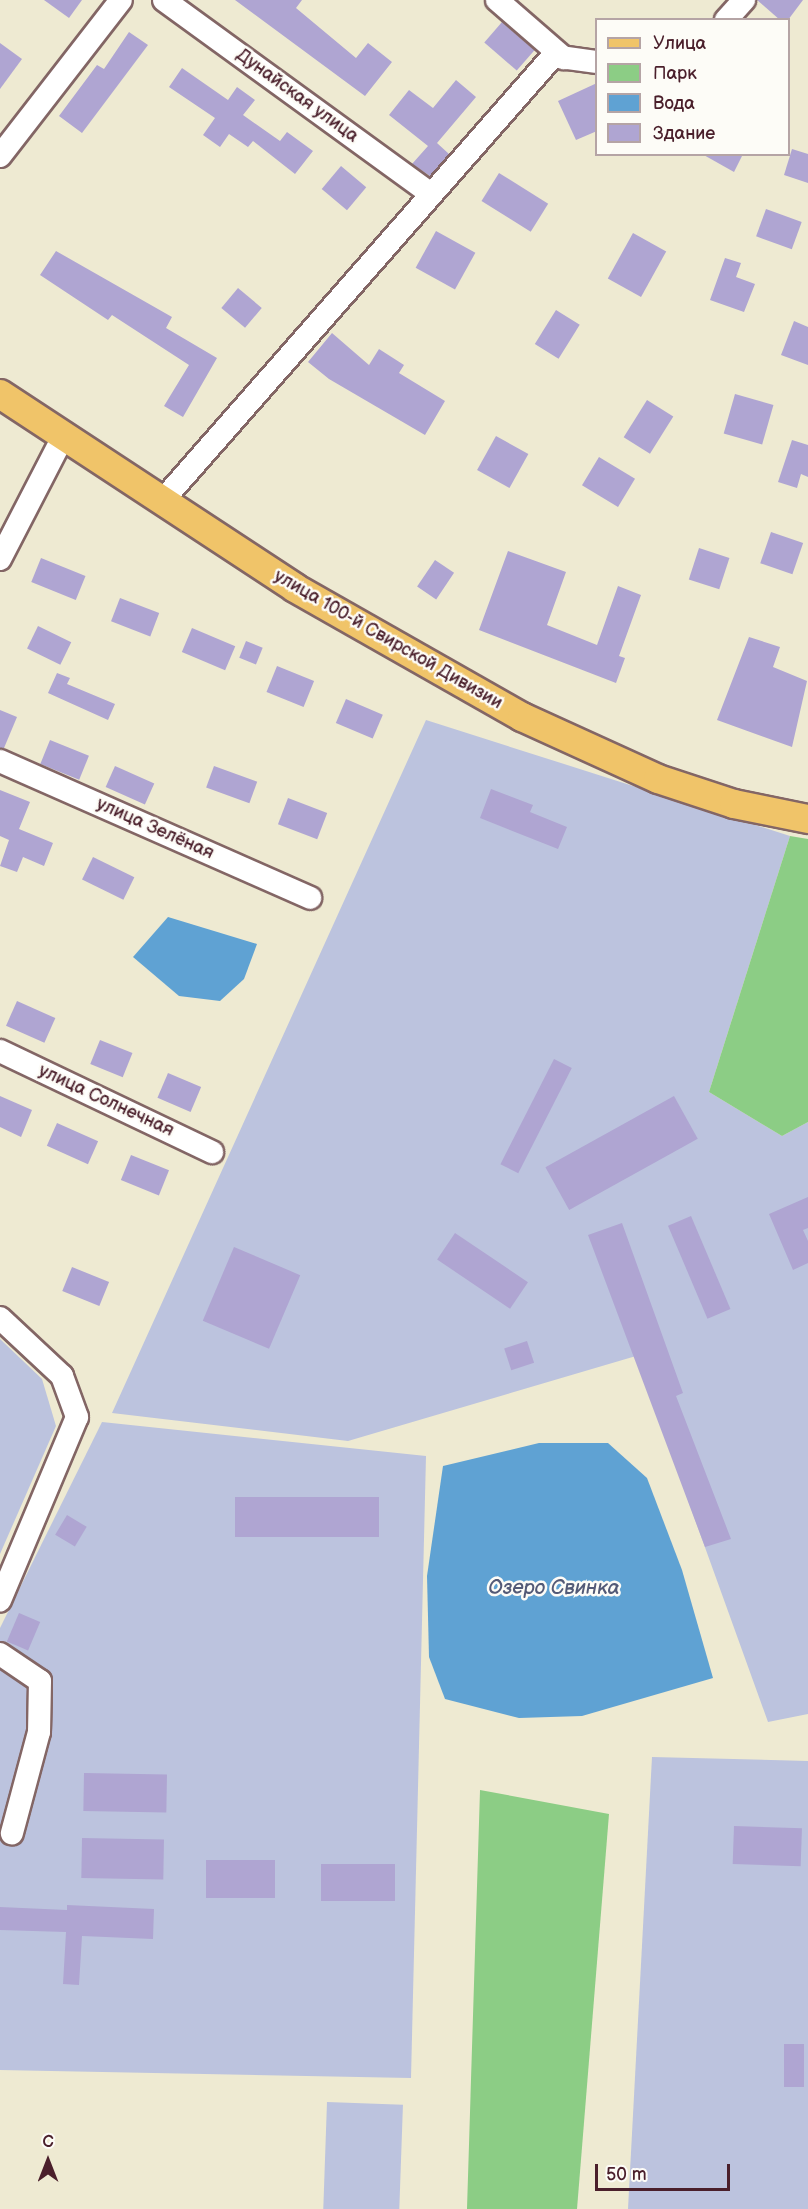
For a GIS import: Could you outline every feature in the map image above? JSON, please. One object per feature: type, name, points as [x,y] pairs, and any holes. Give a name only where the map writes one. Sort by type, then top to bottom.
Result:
[{"type":"main road","name":"улица 100-й Свирской Дивизии","points":[[0,394],[295,588],[522,717],[658,778],[734,804],[808,819]]},
{"type":"street","points":[[0,156],[121,0]]},
{"type":"street","name":"Дунайская улица","points":[[164,0],[430,193]]},
{"type":"street","points":[[497,0],[564,58]]},
{"type":"street","points":[[728,18],[744,0]]},
{"type":"street","points":[[163,500],[552,56],[595,62]]},
{"type":"street","points":[[0,559],[63,436]]},
{"type":"street","name":"улица Зелёная","points":[[0,761],[310,898]]},
{"type":"street","name":"улица Солнечная","points":[[0,1051],[212,1152]]},
{"type":"street","points":[[0,1318],[62,1376],[77,1417],[0,1600]]},
{"type":"street","points":[[0,1654],[40,1681],[39,1732],[12,1833]]},
{"type":"shaded area","points":[[426,720],[790,836],[709,1092],[782,1136],[808,1122],[808,1714],[768,1722],[636,1356],[348,1441],[112,1413]]},
{"type":"shaded area","points":[[0,1339],[42,1379],[56,1426],[0,1554]]},
{"type":"shaded area","points":[[102,1422],[426,1456],[411,2078],[0,2070],[0,1628]]},
{"type":"shaded area","points":[[652,1757],[808,1761],[808,2209],[628,2209]]},
{"type":"shaded area","points":[[327,2102],[403,2105],[399,2209],[323,2209]]},
{"type":"green space","points":[[790,836],[808,839],[808,1122],[782,1136],[709,1092]]},
{"type":"green space","points":[[480,1790],[609,1814],[577,2209],[467,2209]]},
{"type":"water","points":[[168,917],[257,944],[244,979],[220,1001],[179,996],[133,957]]},
{"type":"water","name":"Озеро Свинка","points":[[539,1443],[608,1443],[647,1478],[682,1570],[713,1678],[582,1716],[519,1718],[445,1699],[429,1657],[427,1576],[443,1466]]},
{"type":"building","points":[[44,0],[82,0],[69,18]]},
{"type":"building","points":[[235,0],[302,0],[296,8],[356,58],[368,43],[392,62],[365,96]]},
{"type":"building","points":[[757,0],[803,0],[790,18],[778,18]]},
{"type":"building","points":[[502,22],[534,50],[517,71],[484,42]]},
{"type":"building","points":[[129,32],[148,45],[82,133],[59,116],[97,65],[104,69]]},
{"type":"building","points":[[0,43],[22,59],[0,89]]},
{"type":"building","points":[[182,68],[228,100],[237,87],[255,100],[243,115],[280,141],[287,132],[313,151],[295,174],[253,141],[248,147],[229,134],[220,147],[203,135],[215,118],[169,87]]},
{"type":"building","points":[[456,80],[476,97],[437,143],[449,154],[430,176],[412,164],[428,146],[389,115],[409,90],[433,108]]},
{"type":"building","points":[[595,84],[595,132],[576,140],[558,101]]},
{"type":"building","points":[[792,149],[808,154],[808,183],[784,175]]},
{"type":"building","points":[[706,156],[742,156],[734,172]]},
{"type":"building","points":[[341,166],[366,187],[347,210],[322,189]]},
{"type":"building","points":[[499,173],[548,204],[531,232],[482,201]]},
{"type":"building","points":[[766,209],[802,222],[792,249],[756,236]]},
{"type":"building","points":[[436,231],[475,253],[455,290],[416,268]]},
{"type":"building","points":[[633,233],[666,251],[641,297],[608,278]]},
{"type":"building","points":[[56,251],[172,317],[166,328],[217,358],[183,417],[164,406],[189,365],[112,315],[108,320],[40,275]]},
{"type":"building","points":[[725,258],[741,263],[736,277],[755,284],[744,312],[710,300]]},
{"type":"building","points":[[238,288],[262,308],[245,328],[221,308]]},
{"type":"building","points":[[556,310],[580,325],[559,359],[535,344]]},
{"type":"building","points":[[794,321],[808,327],[808,365],[781,355]]},
{"type":"building","points":[[332,333],[369,365],[379,349],[404,365],[399,373],[445,401],[425,435],[329,379],[308,362]]},
{"type":"building","points":[[735,394],[773,405],[762,444],[724,433]]},
{"type":"building","points":[[647,400],[673,416],[650,454],[624,437]]},
{"type":"building","points":[[496,436],[528,454],[509,488],[477,470]]},
{"type":"building","points":[[792,440],[808,445],[808,477],[801,474],[797,488],[778,482]]},
{"type":"building","points":[[599,457],[635,479],[618,507],[582,485]]},
{"type":"building","points":[[771,532],[803,543],[792,574],[760,563]]},
{"type":"building","points":[[699,548],[729,558],[719,589],[689,579]]},
{"type":"building","points":[[508,551],[566,572],[547,625],[597,645],[618,586],[641,595],[619,656],[625,658],[616,683],[479,630]]},
{"type":"building","points":[[41,558],[86,576],[76,600],[31,582]]},
{"type":"building","points":[[435,560],[454,573],[436,599],[417,587]]},
{"type":"building","points":[[120,598],[159,613],[150,636],[111,621]]},
{"type":"building","points":[[38,626],[71,642],[60,665],[27,648]]},
{"type":"building","points":[[192,628],[235,646],[225,670],[182,652]]},
{"type":"building","points":[[749,637],[780,647],[773,667],[807,681],[792,747],[717,720]]},
{"type":"building","points":[[246,641],[263,648],[256,664],[239,658]]},
{"type":"building","points":[[277,666],[314,681],[304,707],[267,692]]},
{"type":"building","points":[[57,673],[70,678],[67,684],[115,704],[108,720],[48,693]]},
{"type":"building","points":[[346,699],[383,715],[373,739],[336,723]]},
{"type":"building","points":[[0,710],[17,717],[4,748],[0,748]]},
{"type":"building","points":[[50,740],[89,756],[79,780],[40,764]]},
{"type":"building","points":[[115,766],[154,783],[145,805],[106,787]]},
{"type":"building","points":[[214,766],[257,782],[249,803],[206,788]]},
{"type":"building","points":[[491,789],[533,805],[530,812],[567,827],[558,849],[480,818]]},
{"type":"building","points":[[0,790],[30,802],[19,829],[53,843],[44,866],[23,857],[17,872],[0,866],[9,840],[0,836]]},
{"type":"building","points":[[288,798],[327,813],[317,839],[278,824]]},
{"type":"building","points":[[93,857],[134,877],[123,900],[82,879]]},
{"type":"building","points":[[17,1001],[55,1018],[44,1043],[6,1026]]},
{"type":"building","points":[[100,1040],[132,1053],[123,1077],[90,1064]]},
{"type":"building","points":[[554,1059],[572,1068],[518,1173],[500,1164]]},
{"type":"building","points":[[168,1073],[201,1087],[191,1112],[157,1098]]},
{"type":"building","points":[[0,1096],[32,1110],[21,1137],[0,1127]]},
{"type":"building","points":[[674,1096],[698,1139],[569,1210],[545,1167]]},
{"type":"building","points":[[57,1123],[98,1141],[88,1164],[47,1146]]},
{"type":"building","points":[[131,1155],[169,1170],[159,1195],[121,1180]]},
{"type":"building","points":[[808,1197],[808,1228],[803,1230],[808,1241],[808,1263],[793,1270],[769,1214]]},
{"type":"building","points":[[691,1216],[730,1309],[707,1319],[668,1226]]},
{"type":"building","points":[[622,1223],[683,1393],[676,1396],[731,1539],[705,1547],[588,1235]]},
{"type":"building","points":[[455,1233],[528,1282],[510,1309],[437,1260]]},
{"type":"building","points":[[234,1247],[300,1275],[269,1349],[203,1321]]},
{"type":"building","points":[[72,1267],[109,1282],[99,1306],[62,1291]]},
{"type":"building","points":[[527,1341],[534,1363],[511,1370],[504,1348]]},
{"type":"building","points":[[235,1497],[379,1497],[379,1537],[235,1537]]},
{"type":"building","points":[[67,1515],[87,1527],[75,1547],[55,1535]]},
{"type":"building","points":[[19,1613],[40,1622],[28,1651],[7,1642]]},
{"type":"building","points":[[84,1773],[167,1774],[166,1812],[83,1811]]},
{"type":"building","points":[[734,1826],[802,1828],[801,1866],[733,1864]]},
{"type":"building","points":[[82,1838],[164,1839],[163,1879],[81,1878]]},
{"type":"building","points":[[206,1860],[275,1860],[275,1898],[206,1898]]},
{"type":"building","points":[[321,1864],[395,1864],[395,1901],[321,1901]]},
{"type":"building","points":[[67,1905],[154,1909],[153,1939],[82,1936],[79,1985],[63,1984],[66,1932],[0,1930],[0,1907],[67,1910]]},
{"type":"building","points":[[784,2044],[804,2044],[804,2087],[784,2087]]}]
